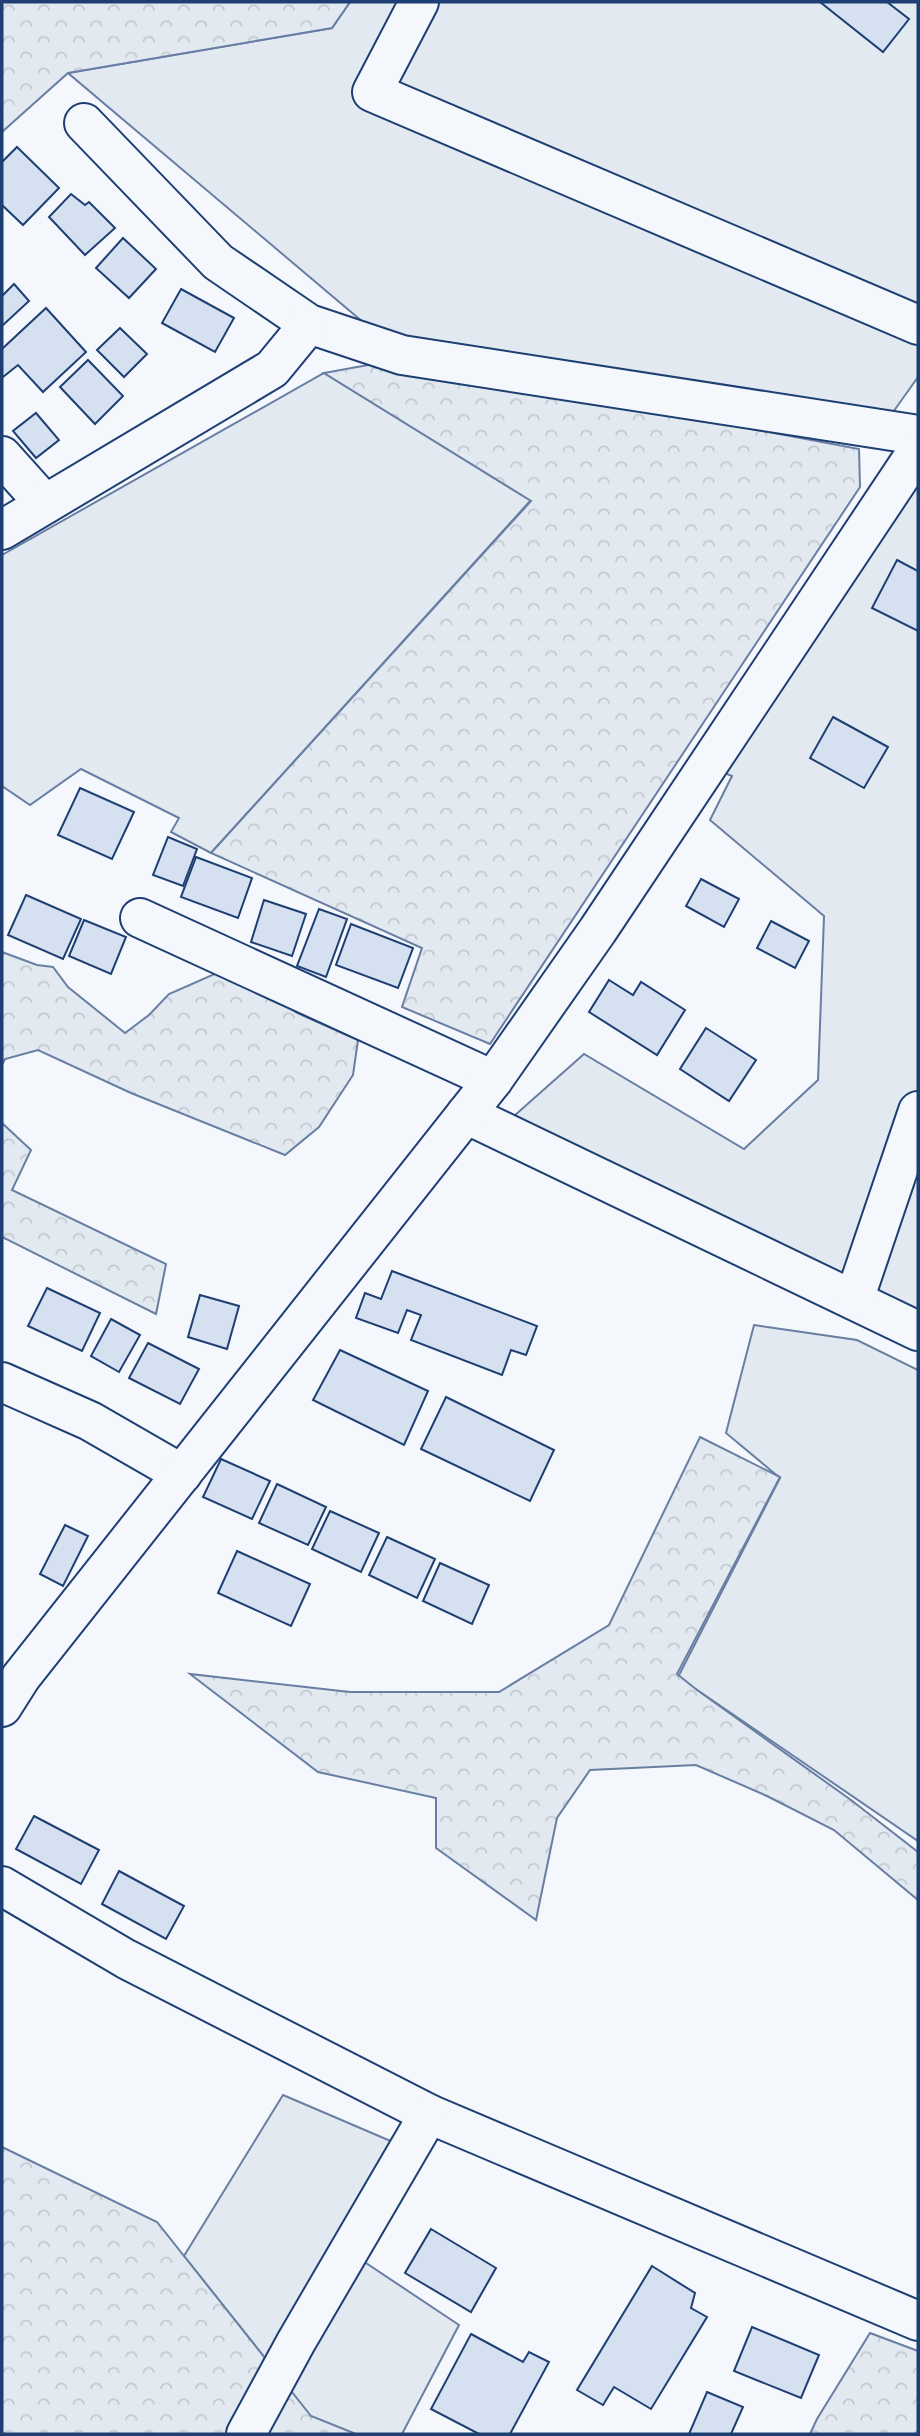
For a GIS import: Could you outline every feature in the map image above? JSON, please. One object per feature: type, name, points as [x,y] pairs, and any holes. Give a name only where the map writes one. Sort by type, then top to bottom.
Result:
[{"type":"street","points":[[419,2],[372,92],[918,325]]},
{"type":"street","points":[[84,123],[218,262],[309,324],[402,355],[918,435]]},
{"type":"street","points":[[2,530],[272,369],[309,324]]},
{"type":"street","points":[[2,1707],[22,1677],[493,1080],[606,918],[918,450]]},
{"type":"street","points":[[2,456],[45,504]]},
{"type":"street","points":[[140,918],[493,1080]]},
{"type":"street","points":[[854,1300],[918,1111]]},
{"type":"street","points":[[466,1114],[918,1331]]},
{"type":"street","points":[[2,1382],[90,1421],[182,1474]]},
{"type":"street","points":[[2,1886],[126,1959],[429,2114],[918,2322]]},
{"type":"street","points":[[246,2434],[296,2342],[429,2114]]},
{"type":"green space","points":[[2,2],[350,2],[332,28],[68,73],[2,132]]},
{"type":"green space","points":[[350,2],[918,2],[918,377],[881,429],[402,355],[68,73],[332,28]]},
{"type":"green space","points":[[390,361],[859,449],[860,487],[490,1044],[402,1007],[422,948],[211,853],[531,501],[324,373]]},
{"type":"green space","points":[[324,373],[531,500],[211,853],[171,832],[179,818],[81,769],[30,805],[2,786],[2,555]]},
{"type":"green space","points":[[918,442],[918,1314],[514,1116],[584,1054],[744,1149],[818,1080],[824,916],[710,820],[732,776],[715,769]]},
{"type":"green space","points":[[2,952],[37,965],[53,967],[68,987],[125,1033],[149,1015],[169,994],[219,972],[263,989],[297,1013],[358,1040],[353,1075],[319,1127],[285,1155],[131,1093],[38,1050],[5,1059],[2,1065]]},
{"type":"green space","points":[[2,1123],[31,1150],[12,1190],[166,1264],[156,1314],[2,1237]]},
{"type":"green space","points":[[754,1325],[857,1340],[918,1370],[918,1841],[697,1690],[676,1681],[780,1478],[726,1433]]},
{"type":"green space","points":[[700,1437],[780,1477],[677,1674],[918,1852],[918,1900],[834,1830],[767,1796],[696,1765],[590,1770],[557,1818],[536,1920],[436,1848],[436,1798],[318,1772],[190,1674],[350,1692],[499,1692],[609,1625]]},
{"type":"green space","points":[[283,2095],[400,2145],[345,2249],[459,2325],[402,2434],[346,2434],[313,2424],[184,2256]]},
{"type":"green space","points":[[2,2147],[157,2222],[311,2416],[356,2434],[2,2434]]},
{"type":"green space","points":[[870,2333],[918,2351],[918,2434],[810,2434],[817,2419]]},
{"type":"building","points":[[820,2],[887,2],[909,19],[883,52]]},
{"type":"building","points":[[17,147],[59,188],[23,225],[2,205],[2,162]]},
{"type":"building","points":[[71,194],[85,205],[89,202],[115,228],[85,255],[49,217]]},
{"type":"building","points":[[123,238],[156,269],[129,298],[96,268]]},
{"type":"building","points":[[14,284],[29,301],[2,326],[2,296]]},
{"type":"building","points":[[181,289],[234,318],[215,352],[162,323]]},
{"type":"building","points":[[46,308],[86,352],[43,392],[18,365],[2,376],[2,349]]},
{"type":"building","points":[[120,328],[147,354],[124,377],[97,350]]},
{"type":"building","points":[[88,360],[123,396],[95,424],[60,387]]},
{"type":"building","points":[[36,413],[59,440],[36,458],[13,431]]},
{"type":"building","points":[[897,560],[918,571],[918,631],[872,608]]},
{"type":"building","points":[[833,717],[888,747],[864,788],[810,758]]},
{"type":"building","points":[[80,788],[134,812],[112,859],[58,835]]},
{"type":"building","points":[[168,837],[197,849],[183,886],[153,875]]},
{"type":"building","points":[[196,857],[252,878],[238,918],[181,897]]},
{"type":"building","points":[[701,879],[739,899],[724,927],[686,906]]},
{"type":"building","points":[[26,895],[81,919],[63,959],[8,935]]},
{"type":"building","points":[[264,900],[306,914],[292,956],[251,942]]},
{"type":"building","points":[[319,909],[347,919],[326,977],[297,966]]},
{"type":"building","points":[[84,920],[126,937],[111,974],[69,956]]},
{"type":"building","points":[[771,921],[809,941],[795,968],[757,948]]},
{"type":"building","points":[[351,924],[413,948],[398,988],[336,965]]},
{"type":"building","points":[[609,980],[633,995],[641,982],[685,1010],[657,1055],[589,1012]]},
{"type":"building","points":[[706,1028],[756,1060],[729,1101],[680,1069]]},
{"type":"building","points":[[392,1271],[537,1326],[526,1355],[511,1350],[502,1375],[411,1340],[421,1315],[407,1310],[398,1333],[356,1318],[365,1293],[381,1299]]},
{"type":"building","points":[[47,1288],[100,1313],[82,1351],[28,1326]]},
{"type":"building","points":[[200,1295],[239,1306],[227,1349],[188,1337]]},
{"type":"building","points":[[111,1319],[140,1335],[119,1372],[91,1356]]},
{"type":"building","points":[[148,1343],[199,1369],[180,1404],[129,1378]]},
{"type":"building","points":[[340,1350],[428,1391],[404,1445],[313,1400]]},
{"type":"building","points":[[446,1397],[554,1450],[530,1501],[421,1449]]},
{"type":"building","points":[[221,1459],[270,1481],[252,1519],[203,1497]]},
{"type":"building","points":[[277,1484],[326,1507],[308,1545],[259,1523]]},
{"type":"building","points":[[330,1511],[379,1533],[361,1572],[312,1549]]},
{"type":"building","points":[[65,1525],[88,1536],[63,1586],[40,1574]]},
{"type":"building","points":[[387,1537],[435,1559],[417,1598],[369,1575]]},
{"type":"building","points":[[237,1551],[310,1584],[291,1626],[218,1593]]},
{"type":"building","points":[[440,1563],[489,1585],[472,1624],[423,1601]]},
{"type":"building","points":[[34,1816],[99,1850],[81,1884],[16,1849]]},
{"type":"building","points":[[119,1871],[184,1906],[166,1939],[102,1904]]},
{"type":"building","points":[[431,2229],[496,2268],[471,2312],[405,2273]]},
{"type":"building","points":[[652,2266],[695,2293],[691,2308],[707,2317],[651,2409],[614,2387],[603,2405],[577,2390]]},
{"type":"building","points":[[752,2327],[819,2355],[801,2398],[734,2371]]},
{"type":"building","points":[[471,2334],[523,2362],[529,2352],[549,2362],[510,2434],[479,2434],[431,2409]]},
{"type":"building","points":[[707,2392],[743,2407],[731,2434],[689,2434]]}]
